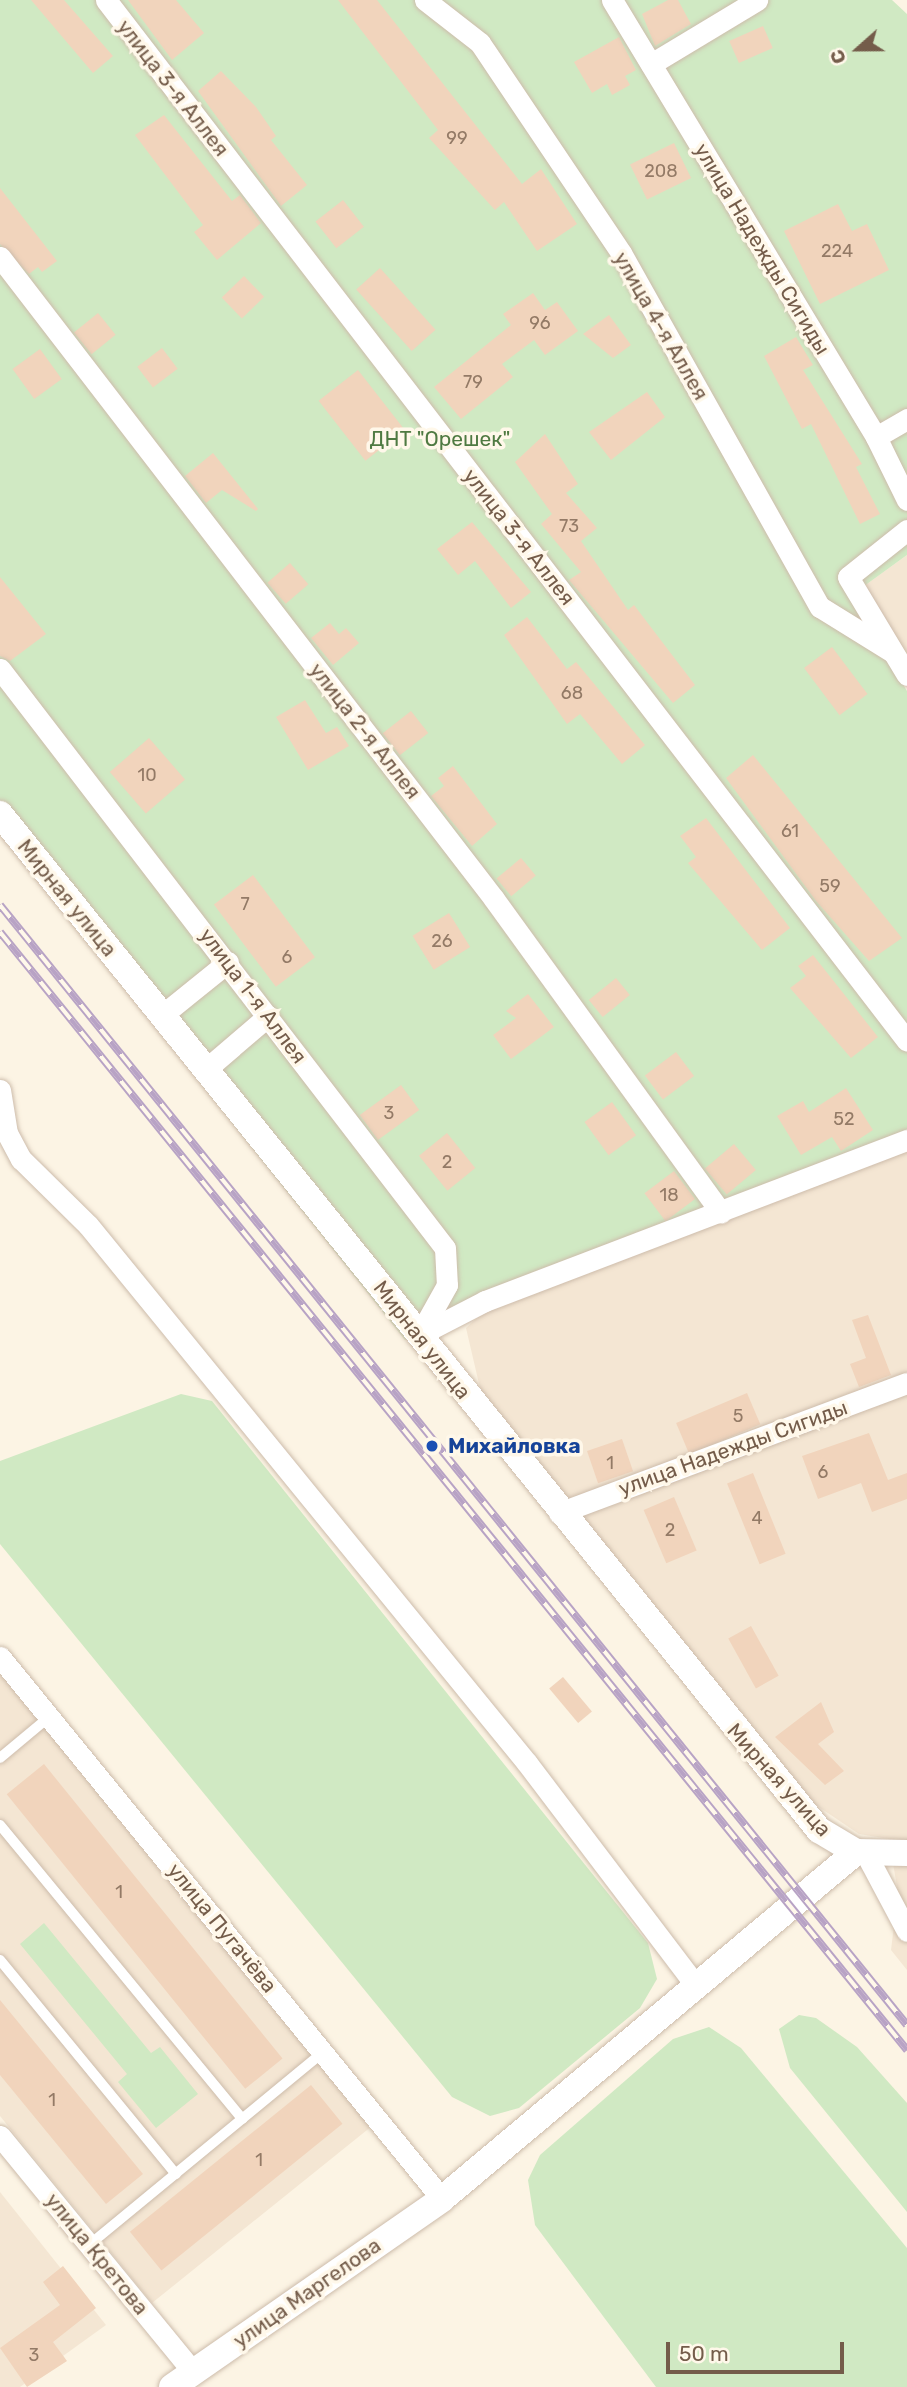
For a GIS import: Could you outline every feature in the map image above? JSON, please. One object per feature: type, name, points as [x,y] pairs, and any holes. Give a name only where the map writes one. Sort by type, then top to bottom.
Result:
[{"type":"street","name":"улица 3-я Аллея","points":[[106,0],[907,1041]]},
{"type":"street","name":"улица 4-я Аллея","points":[[425,0],[480,43],[621,253],[820,607],[891,651]]},
{"type":"street","name":"улица Надежды Сигиды","points":[[612,0],[876,437],[907,500]]},
{"type":"street","points":[[651,64],[757,0]]},
{"type":"street","name":"улица 2-я Аллея","points":[[0,257],[486,887],[721,1213]]},
{"type":"street","points":[[876,437],[907,419]]},
{"type":"street","points":[[907,530],[848,577],[907,675]]},
{"type":"street","name":"улица 1-я Аллея","points":[[0,669],[228,962],[445,1248],[447,1284],[419,1335]]},
{"type":"street","name":"Мирная улица","points":[[0,814],[559,1513],[819,1830],[861,1853]]},
{"type":"street","points":[[161,1016],[228,962]]},
{"type":"street","points":[[205,1070],[268,1016]]},
{"type":"street","points":[[0,1090],[7,1133],[21,1159],[88,1226],[527,1763],[696,1986]]},
{"type":"street","points":[[419,1335],[485,1301],[907,1140]]},
{"type":"street","name":"улица Надежды Сигиды","points":[[559,1513],[907,1383]]},
{"type":"street","name":"улица Пугачёва","points":[[0,1657],[442,2199]]},
{"type":"street","points":[[861,1853],[907,1853]]},
{"type":"street","points":[[861,1853],[907,1931]]},
{"type":"street","name":"улица Маргелова","points":[[183,2380],[442,2199],[696,1986],[861,1853]]},
{"type":"street","name":"улица Кретова","points":[[0,2136],[89,2245],[183,2380]]},
{"type":"lane","points":[[0,1758],[49,1717]]},
{"type":"lane","points":[[0,1825],[242,2119]]},
{"type":"lane","points":[[0,1960],[176,2174]]},
{"type":"lane","points":[[89,2245],[323,2052]]},
{"type":"shaded area","points":[[907,555],[907,686],[849,597]]},
{"type":"shaded area","points":[[907,1140],[907,1970],[891,1950],[898,1893],[889,1839],[859,1834],[810,1801],[483,1401],[466,1328],[482,1313]]},
{"type":"shaded area","points":[[0,1673],[372,2126],[152,2303],[0,2116]]},
{"type":"shaded area","points":[[0,2192],[106,2325],[20,2387],[0,2387]]},
{"type":"green space","name":"ДНТ \"Орешек\"","points":[[0,0],[892,0],[907,14],[907,555],[849,597],[907,691],[907,1140],[405,1340],[0,832]]},
{"type":"green space","points":[[181,1394],[212,1401],[648,1943],[657,1979],[640,2008],[519,2108],[490,2116],[452,2097],[0,1544],[0,1461]]},
{"type":"green space","points":[[44,1923],[151,2053],[160,2047],[198,2094],[156,2128],[118,2082],[127,2074],[20,1944]]},
{"type":"green space","points":[[799,2015],[816,2018],[857,2047],[907,2103],[907,2212],[790,2068],[779,2029]]},
{"type":"green space","points":[[709,2027],[741,2048],[907,2248],[907,2387],[656,2387],[535,2225],[528,2180],[540,2155],[673,2039]]},
{"type":"building","points":[[31,0],[64,0],[113,56],[93,73]]},
{"type":"building","points":[[128,0],[176,0],[204,33],[172,60]]},
{"type":"building","points":[[338,0],[377,0],[522,184],[541,169],[577,224],[537,251],[504,202],[495,210],[429,138],[438,130]]},
{"type":"building","points":[[668,0],[678,0],[691,24],[655,46],[642,14]]},
{"type":"building","points":[[763,26],[773,48],[739,63],[729,41]]},
{"type":"building","points":[[619,37],[636,70],[625,76],[630,85],[612,95],[607,84],[592,93],[574,62]]},
{"type":"building","points":[[221,71],[256,107],[276,136],[271,140],[307,185],[281,206],[198,91]]},
{"type":"building","points":[[164,115],[232,201],[240,195],[261,223],[217,260],[194,232],[203,225],[135,135]]},
{"type":"building","points":[[674,143],[691,178],[647,200],[630,164]]},
{"type":"building","points":[[0,188],[57,261],[42,272],[38,267],[29,274],[0,244]]},
{"type":"building","points":[[343,200],[364,227],[336,248],[315,222]]},
{"type":"building","points":[[838,204],[852,231],[867,224],[889,270],[820,304],[784,231]]},
{"type":"building","points":[[380,268],[436,330],[412,351],[356,289]]},
{"type":"building","points":[[244,276],[264,297],[242,318],[222,298]]},
{"type":"building","points":[[533,293],[545,310],[557,302],[578,331],[545,355],[534,340],[502,364],[513,377],[461,419],[434,387],[511,325],[503,314]]},
{"type":"building","points":[[98,313],[116,335],[92,354],[74,333]]},
{"type":"building","points":[[609,315],[631,345],[613,358],[583,334]]},
{"type":"building","points":[[796,337],[813,365],[803,370],[862,464],[856,467],[880,514],[860,524],[811,424],[802,429],[764,356]]},
{"type":"building","points":[[162,348],[178,369],[153,387],[137,367]]},
{"type":"building","points":[[40,349],[62,379],[34,399],[12,369]]},
{"type":"building","points":[[358,370],[405,430],[365,461],[319,401]]},
{"type":"building","points":[[647,392],[665,417],[611,460],[589,432]]},
{"type":"building","points":[[545,434],[578,484],[566,493],[597,528],[581,541],[628,610],[634,605],[695,685],[673,703],[569,580],[581,572],[541,524],[552,514],[515,462]]},
{"type":"building","points":[[213,453],[258,509],[256,511],[222,490],[206,503],[185,476]]},
{"type":"building","points":[[472,522],[531,592],[511,608],[475,561],[458,575],[437,549]]},
{"type":"building","points":[[290,563],[308,584],[286,604],[267,583]]},
{"type":"building","points":[[0,577],[46,634],[10,661],[0,656]]},
{"type":"building","points":[[527,617],[567,669],[576,662],[645,745],[622,764],[580,714],[567,724],[504,635]]},
{"type":"building","points":[[330,623],[339,634],[346,628],[359,643],[333,665],[311,638]]},
{"type":"building","points":[[832,647],[868,694],[840,715],[804,668]]},
{"type":"building","points":[[305,700],[326,733],[337,727],[349,746],[308,770],[276,717]]},
{"type":"building","points":[[411,711],[428,733],[400,755],[383,733]]},
{"type":"building","points":[[149,738],[185,780],[146,814],[110,772]]},
{"type":"building","points":[[753,755],[902,938],[869,961],[816,901],[726,778]]},
{"type":"building","points":[[453,766],[497,824],[472,846],[431,796],[444,786],[438,778]]},
{"type":"building","points":[[706,818],[790,928],[762,950],[688,863],[696,857],[680,836]]},
{"type":"building","points":[[521,858],[536,876],[511,896],[496,879]]},
{"type":"building","points":[[253,875],[315,957],[276,987],[214,904]]},
{"type":"building","points":[[449,913],[470,947],[434,970],[413,936]]},
{"type":"building","points":[[813,955],[878,1037],[851,1058],[790,988],[806,976],[798,966]]},
{"type":"building","points":[[616,978],[630,995],[603,1017],[589,1000]]},
{"type":"building","points":[[528,994],[554,1027],[511,1059],[493,1035],[516,1018],[506,1011]]},
{"type":"building","points":[[676,1052],[694,1076],[663,1099],[645,1075]]},
{"type":"building","points":[[401,1085],[419,1110],[378,1140],[360,1115]]},
{"type":"building","points":[[846,1088],[873,1130],[841,1151],[832,1137],[801,1155],[777,1116],[803,1101],[809,1112]]},
{"type":"building","points":[[612,1102],[636,1135],[609,1155],[584,1122]]},
{"type":"building","points":[[447,1133],[475,1168],[447,1191],[419,1156]]},
{"type":"building","points":[[734,1144],[756,1170],[727,1194],[705,1168]]},
{"type":"building","points":[[674,1171],[695,1199],[666,1221],[644,1193]]},
{"type":"building","points":[[868,1315],[891,1375],[859,1387],[850,1364],[866,1358],[852,1320]]},
{"type":"building","points":[[747,1393],[760,1424],[689,1454],[676,1423]]},
{"type":"building","points":[[869,1433],[888,1480],[907,1473],[907,1499],[872,1512],[861,1483],[818,1499],[802,1456]]},
{"type":"building","points":[[622,1439],[633,1471],[598,1483],[587,1451]]},
{"type":"building","points":[[753,1473],[786,1554],[760,1564],[727,1483]]},
{"type":"building","points":[[674,1497],[697,1550],[666,1563],[644,1510]]},
{"type":"building","points":[[751,1626],[779,1676],[756,1688],[728,1639]]},
{"type":"building","points":[[563,1677],[592,1711],[578,1723],[549,1689]]},
{"type":"building","points":[[821,1702],[834,1732],[818,1744],[844,1771],[825,1785],[775,1737]]},
{"type":"building","points":[[44,1764],[283,2059],[245,2089],[7,1794]]},
{"type":"building","points":[[0,2000],[143,2174],[106,2204],[0,2075]]},
{"type":"building","points":[[311,2085],[342,2124],[161,2270],[130,2232]]},
{"type":"building","points":[[63,2266],[96,2308],[53,2342],[67,2361],[27,2387],[0,2348],[60,2305],[43,2282]]},
{"type":"railway","points":[[0,905],[907,2025]]},
{"type":"railway","points":[[0,932],[907,2050]]},
{"type":"place","name":"Михайловка","points":[[432,1446]]}]
